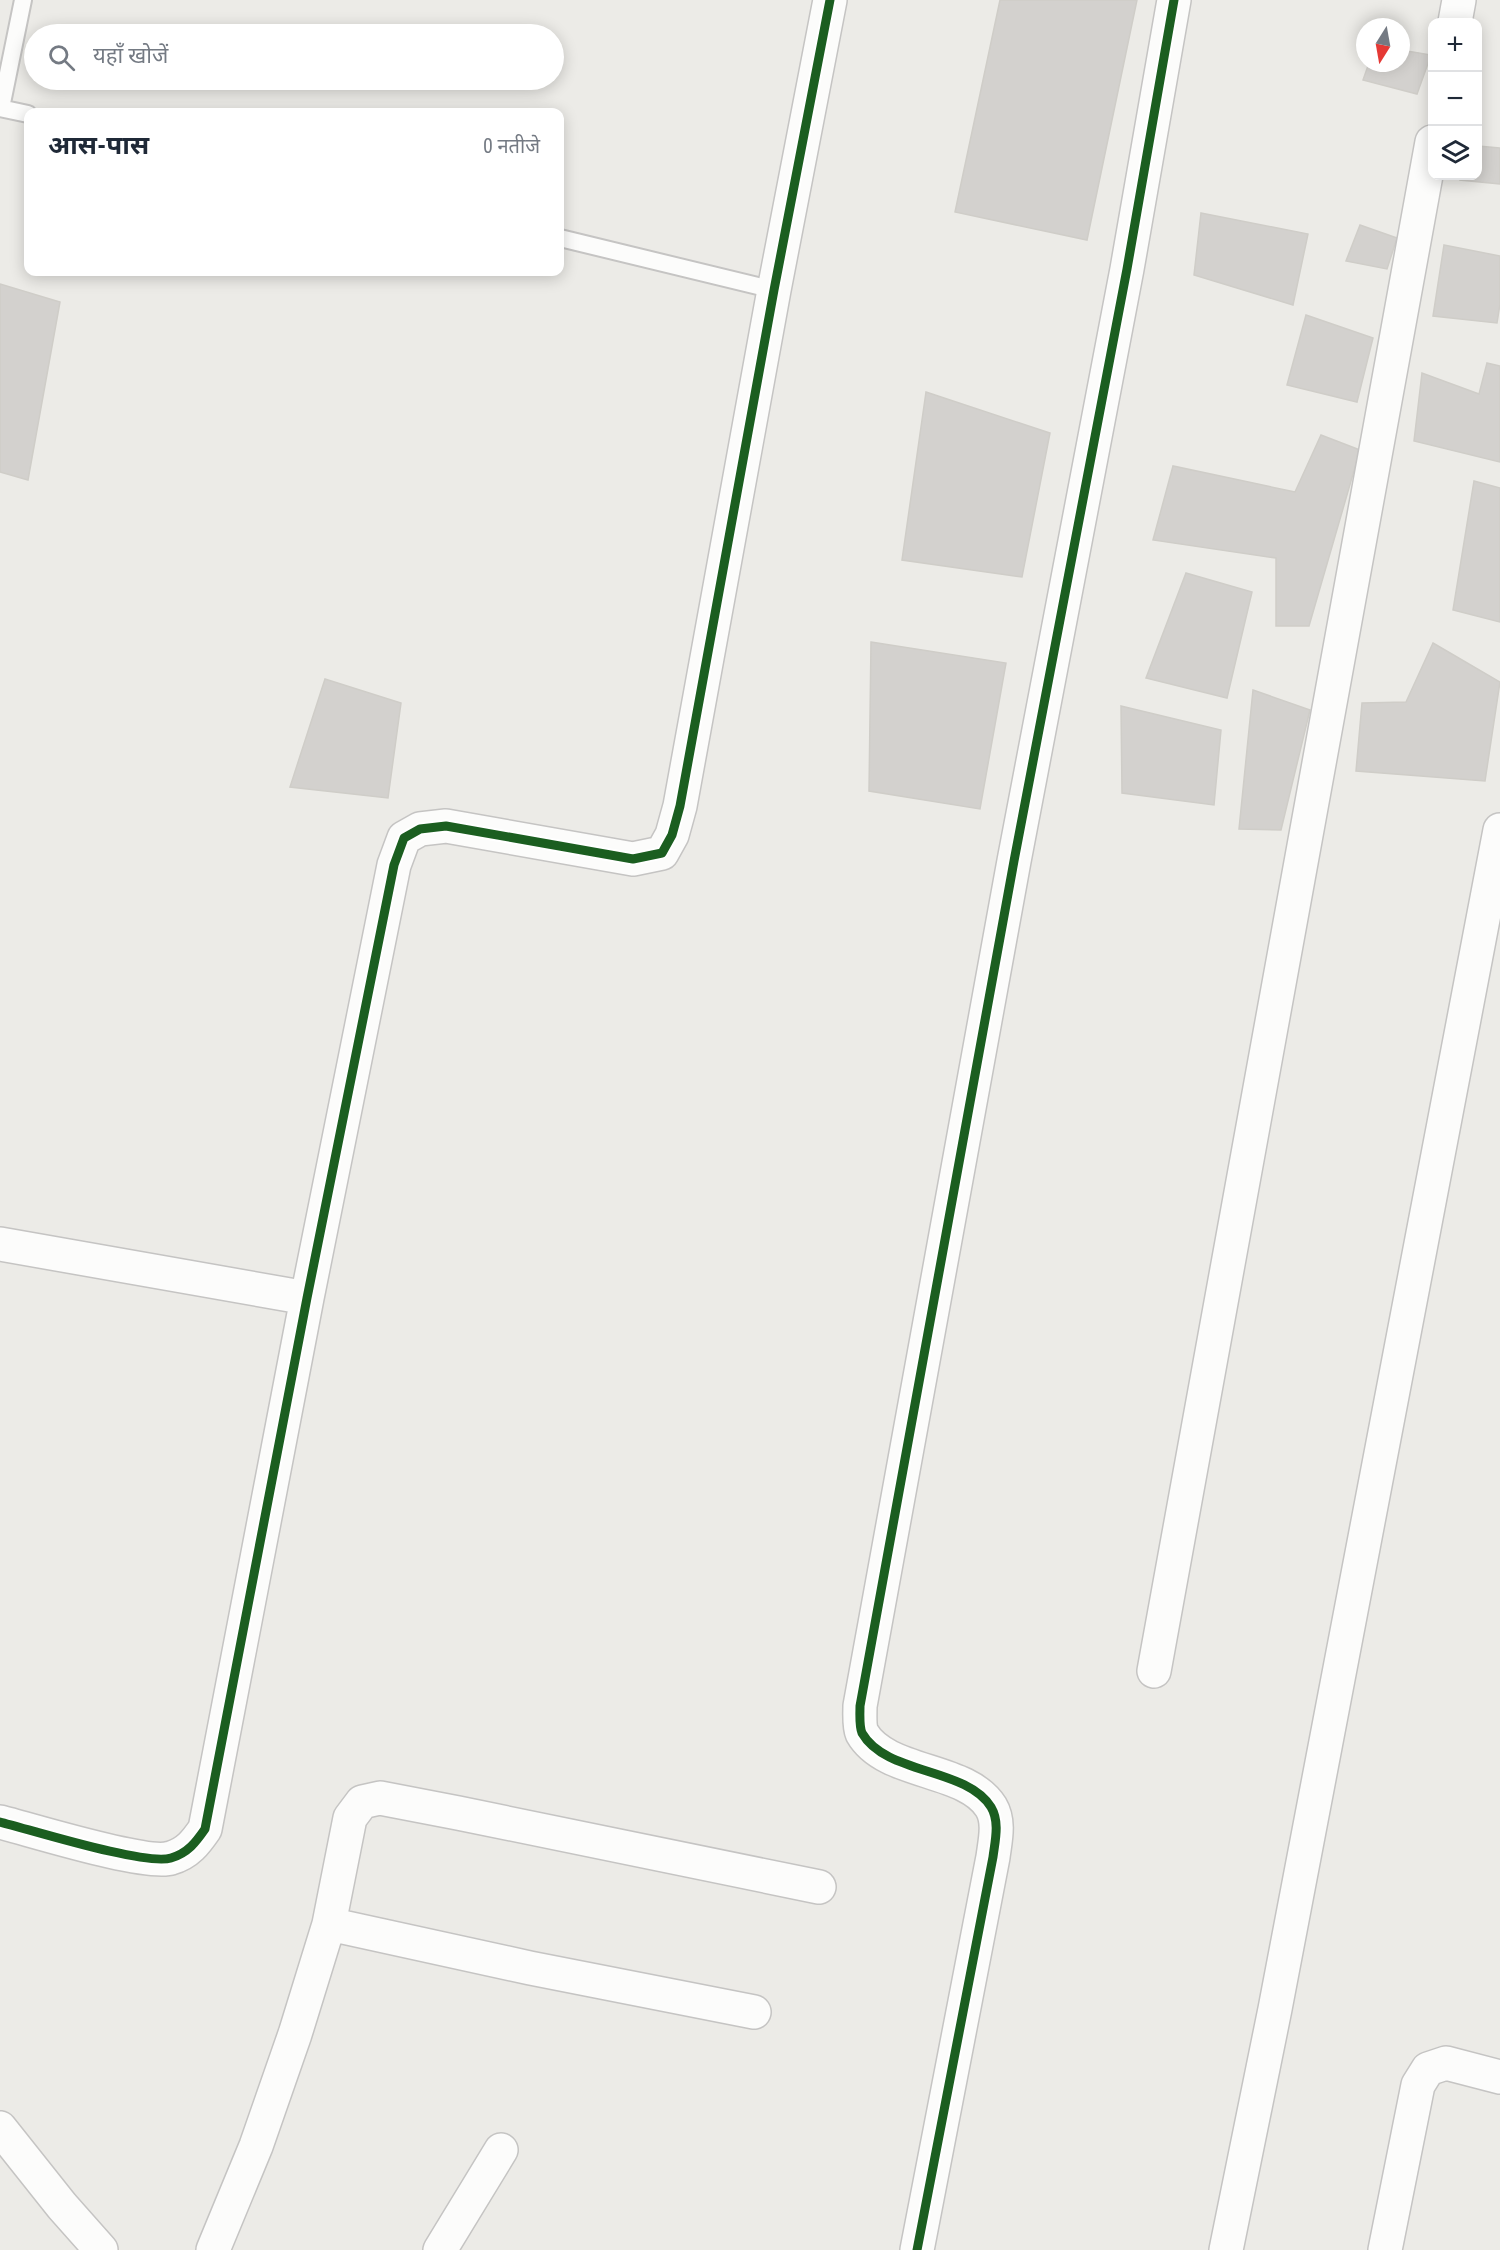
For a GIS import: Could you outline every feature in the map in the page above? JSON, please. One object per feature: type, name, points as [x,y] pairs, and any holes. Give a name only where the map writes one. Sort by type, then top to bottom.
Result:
[{"type":"street","points":[[0,1822],[143,1858],[170,1858],[193,1847],[205,1828],[394,865],[404,838],[420,829],[446,826],[633,859],[662,853],[672,835],[688,761],[774,290],[830,0]]},
{"type":"street","points":[[917,2250],[997,1829],[992,1808],[974,1790],[875,1749],[861,1731],[860,1706],[1014,861],[1127,269],[1174,0]]},
{"type":"street","points":[[1456,18],[1459,0]]},
{"type":"street","points":[[1154,1671],[1218,1308],[1372,486],[1428,165]]},
{"type":"street","points":[[1226,2250],[1275,2009],[1500,830]]},
{"type":"street","points":[[0,1244],[307,1299]]},
{"type":"street","points":[[213,2250],[256,2146],[295,2034],[329,1924],[350,1818],[362,1802],[380,1798],[819,1887]]},
{"type":"street","points":[[329,1924],[530,1968],[754,2012]]},
{"type":"street","points":[[1385,2250],[1418,2085],[1428,2069],[1446,2063],[1500,2077]]},
{"type":"street","points":[[0,2128],[62,2206],[101,2250]]},
{"type":"street","points":[[440,2250],[501,2150]]},
{"type":"lane","points":[[23,0],[1,108],[24,113]]},
{"type":"lane","points":[[564,239],[774,290]]},
{"type":"building","points":[[1000,0],[1137,0],[1087,240],[955,212]]},
{"type":"building","points":[[1410,52],[1428,54],[1428,63],[1417,94],[1363,80],[1366,72],[1410,72]]},
{"type":"building","points":[[1482,146],[1500,148],[1500,184],[1460,180],[1482,180]]},
{"type":"building","points":[[1201,213],[1308,234],[1293,305],[1194,275]]},
{"type":"building","points":[[1360,225],[1397,238],[1387,269],[1346,261]]},
{"type":"building","points":[[1444,245],[1500,256],[1500,304],[1497,323],[1433,316]]},
{"type":"building","points":[[0,284],[60,302],[28,480],[0,472]]},
{"type":"building","points":[[1306,315],[1373,338],[1357,402],[1287,385]]},
{"type":"building","points":[[1487,363],[1500,366],[1500,462],[1414,441],[1422,373],[1479,394]]},
{"type":"building","points":[[926,392],[1050,433],[1022,577],[902,560]]},
{"type":"building","points":[[1321,435],[1360,450],[1309,626],[1276,626],[1276,558],[1153,540],[1173,466],[1295,492]]},
{"type":"building","points":[[1474,481],[1500,488],[1500,622],[1453,610]]},
{"type":"building","points":[[1186,573],[1252,592],[1227,698],[1146,678]]},
{"type":"building","points":[[871,642],[1006,663],[980,809],[869,791]]},
{"type":"building","points":[[1433,643],[1500,682],[1485,781],[1356,771],[1362,703],[1406,702]]},
{"type":"building","points":[[325,679],[401,703],[388,798],[290,787]]},
{"type":"building","points":[[1253,690],[1310,710],[1281,830],[1239,829]]},
{"type":"building","points":[[1121,706],[1221,730],[1214,805],[1122,793]]},
{"type":"cycle path","points":[[0,1822],[114,1852],[158,1859],[171,1858],[187,1850],[205,1829],[307,1298],[394,865],[404,838],[420,829],[446,826],[633,859],[662,853],[672,835],[680,806],[774,290],[830,0]]},
{"type":"cycle path","points":[[917,2250],[993,1857],[996,1825],[991,1807],[979,1794],[964,1784],[889,1757],[873,1747],[861,1730],[860,1706],[1014,861],[1127,269],[1174,0]]}]
